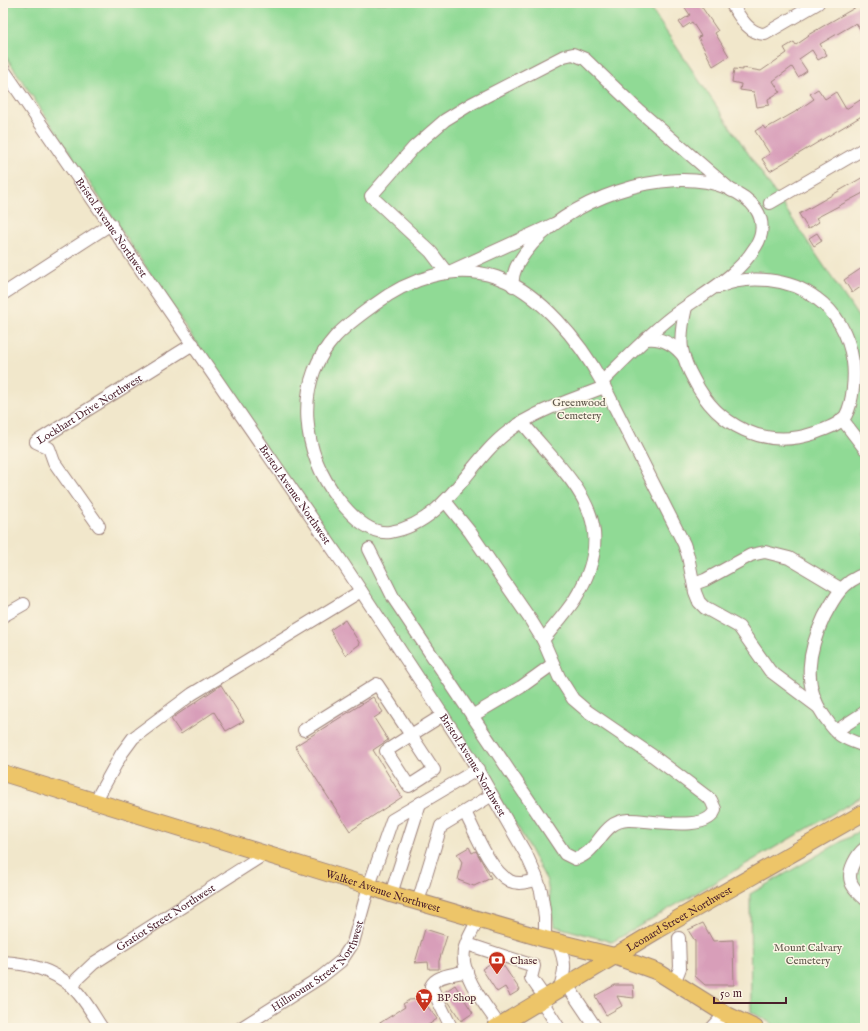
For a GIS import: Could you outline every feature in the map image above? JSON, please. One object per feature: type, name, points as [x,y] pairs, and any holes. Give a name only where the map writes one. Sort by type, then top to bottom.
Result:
[{"type":"main road","name":"Walker Avenue Northwest","points":[[3,773],[96,800],[266,853],[391,894],[552,941],[614,956],[658,972],[725,1014],[755,1028]]},
{"type":"main road","name":"Leonard Street Northwest","points":[[497,1027],[658,930],[865,812]]},
{"type":"street","points":[[731,3],[745,24],[756,32],[765,34],[818,3]]},
{"type":"street","points":[[447,273],[431,252],[371,196],[414,147],[445,120],[480,98],[569,54],[577,55],[585,59],[635,107],[732,191]]},
{"type":"street","name":"Bristol Avenue Northwest","points":[[3,69],[111,224],[361,591],[478,769],[527,856],[537,880],[552,941]]},
{"type":"street","points":[[770,203],[865,148]]},
{"type":"street","points":[[677,181],[710,182],[732,191],[747,199],[755,208],[760,218],[761,235],[756,246],[747,258],[730,275],[706,294],[666,321],[646,339],[603,384],[522,422],[494,443],[445,502],[425,517],[399,530],[382,532],[368,527],[341,502],[321,473],[311,448],[307,418],[308,399],[320,361],[334,339],[354,320],[391,293],[430,277],[447,273],[554,224],[579,209],[611,195],[647,184],[677,181]]},
{"type":"street","points":[[3,294],[111,224]]},
{"type":"street","points":[[513,286],[513,273],[523,256],[539,236],[554,224]]},
{"type":"street","points":[[447,273],[479,274],[497,278],[513,286],[531,298],[561,326],[579,346],[603,384],[684,544],[691,567],[696,597],[702,606],[740,627],[770,671],[818,707],[836,731],[865,746]]},
{"type":"street","points":[[646,339],[654,339],[668,343],[678,349],[684,357],[696,384],[712,408],[726,420],[752,434],[777,439],[794,439],[821,431],[842,419],[846,414],[853,388],[854,365],[846,334],[826,306],[804,289],[791,284],[771,281],[730,284],[706,294]]},
{"type":"street","points":[[684,357],[682,343],[686,307]]},
{"type":"street","name":"Lockhart Drive Northwest","points":[[99,526],[54,462],[48,448],[36,442],[193,344]]},
{"type":"street","points":[[842,419],[865,449]]},
{"type":"street","points":[[522,422],[576,486],[588,506],[592,526],[593,557],[587,577],[574,601],[543,640]]},
{"type":"street","points":[[369,549],[394,599],[565,854],[576,859],[587,854],[604,831],[620,821],[627,820],[686,824],[697,823],[711,817],[715,809],[711,800],[653,756],[578,704],[559,677],[543,640],[494,565],[445,502]]},
{"type":"street","points":[[694,584],[706,580],[751,555],[765,552],[789,558],[841,589]]},
{"type":"street","points":[[818,707],[810,685],[813,650],[821,624],[832,602],[841,589],[852,580],[865,574]]},
{"type":"street","points":[[96,800],[122,753],[133,738],[192,694],[361,591]]},
{"type":"street","points":[[3,616],[24,604]]},
{"type":"street","points":[[472,716],[553,664]]},
{"type":"street","points":[[304,730],[377,684],[411,735],[443,715]]},
{"type":"street","points":[[836,731],[865,712]]},
{"type":"street","name":"Hillmount Street Northwest","points":[[241,1028],[321,977],[341,961],[353,943],[369,886],[392,820],[478,769]]},
{"type":"street","points":[[418,902],[441,826],[492,795]]},
{"type":"street","points":[[391,894],[420,803]]},
{"type":"street","points":[[465,812],[494,867],[511,881],[528,883],[537,880]]},
{"type":"street","points":[[865,848],[857,858],[850,876],[854,887],[865,898]]},
{"type":"street","name":"Gratiot Street Northwest","points":[[73,988],[77,979],[94,963],[266,853]]},
{"type":"street","points":[[478,919],[464,950],[464,963],[478,993],[497,1027]]},
{"type":"street","points":[[674,983],[680,968],[680,938]]},
{"type":"street","points":[[552,941],[565,961],[563,987],[596,1028]]},
{"type":"street","points":[[467,944],[534,966],[531,978],[559,1028]]},
{"type":"street","points":[[3,962],[30,965],[51,972],[73,988],[102,1028]]},
{"type":"street","points":[[451,1028],[431,986],[433,982],[439,978],[467,971]]},
{"type":"street","points":[[712,1028],[725,1014]]},
{"type":"green space","name":"Greenwood Cemetery","points":[[3,3],[647,3],[865,327],[865,795],[612,942],[554,926],[547,881],[519,829],[3,52]]},
{"type":"green space","name":"Mount Calvary Cemetery","points":[[865,828],[865,1028],[780,1028],[751,1012],[750,894]]},
{"type":"building","points":[[682,3],[699,3],[718,31],[715,33],[729,56],[713,66],[698,37],[701,36],[692,22],[683,28],[679,22],[690,15]]},
{"type":"building","points":[[865,3],[865,37],[856,23],[820,44],[827,55],[818,60],[812,50],[799,59],[807,71],[798,77],[792,67],[773,81],[780,92],[768,99],[769,105],[757,107],[754,92],[740,90],[741,84],[732,82],[734,69],[743,70],[743,68],[761,71],[787,53],[784,48],[794,42],[796,45],[809,36],[808,35]]},
{"type":"building","points":[[818,89],[825,99],[836,92],[846,109],[865,97],[865,114],[770,171],[762,159],[770,154],[755,131],[763,126],[765,129],[795,112],[814,99],[810,94]]},
{"type":"building","points":[[865,176],[865,192],[816,218],[819,222],[808,229],[799,214]]},
{"type":"building","points":[[817,233],[822,241],[814,246],[809,238]]},
{"type":"building","points":[[865,266],[865,284],[852,293],[844,280]]},
{"type":"building","points":[[345,620],[360,644],[345,655],[330,630]]},
{"type":"building","points":[[221,685],[244,721],[226,731],[214,712],[181,734],[171,719]]},
{"type":"building","points":[[373,697],[383,712],[374,718],[388,740],[373,750],[402,797],[350,831],[295,746]]},
{"type":"building","points":[[469,847],[472,853],[476,851],[491,878],[474,886],[458,880],[462,862],[457,854]]},
{"type":"building","points":[[703,923],[713,941],[733,940],[734,985],[705,985],[695,976],[695,941],[688,930]]},
{"type":"building","points":[[425,929],[447,936],[439,961],[439,969],[429,969],[428,962],[415,963]]},
{"type":"building","name":"Chase","points":[[494,961],[499,968],[503,965],[520,990],[510,996],[505,987],[497,992],[482,969]]},
{"type":"building","points":[[455,985],[473,1013],[461,1021],[443,993]]},
{"type":"building","points":[[615,985],[633,985],[634,998],[617,996],[622,1006],[606,1015],[595,996]]},
{"type":"building","points":[[422,999],[437,1019],[424,1028],[372,1028],[405,1007],[403,1004],[409,1000]]},
{"type":"place","name":"Chase","points":[[497,975]]},
{"type":"place","name":"BP Shop","points":[[424,1012]]}]
